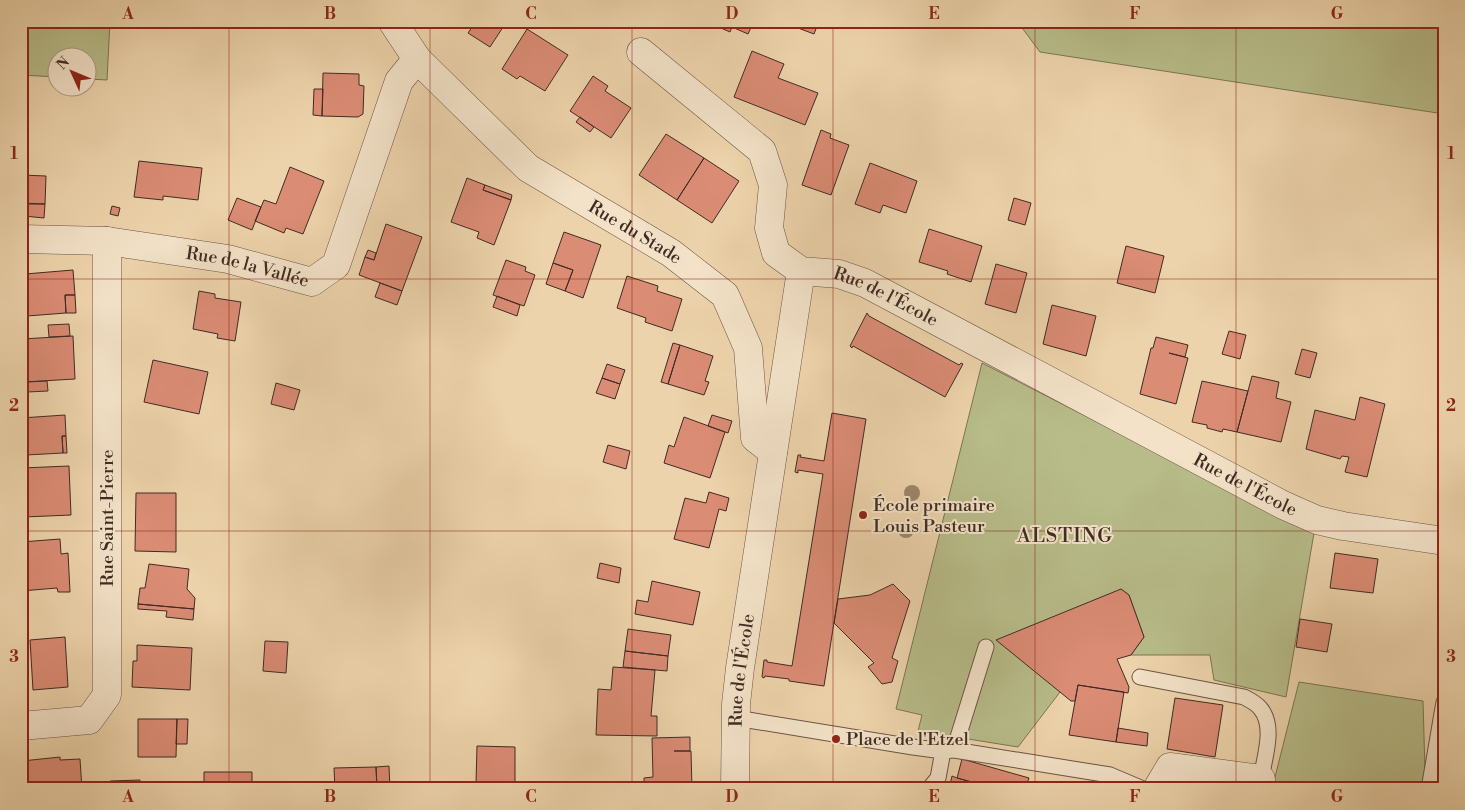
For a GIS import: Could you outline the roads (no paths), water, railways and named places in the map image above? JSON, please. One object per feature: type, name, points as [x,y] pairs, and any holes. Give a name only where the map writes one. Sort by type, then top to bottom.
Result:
[{"type":"street","name":"Rue du Stade","points":[[392,21],[417,59],[528,168],[671,253],[724,295],[748,348],[755,438],[773,452]]},
{"type":"street","points":[[641,52],[762,151],[774,185],[770,228],[776,253],[801,271]]},
{"type":"street","name":"Rue de la Vallée","points":[[21,239],[107,241],[228,259],[312,282],[336,265],[400,81],[417,59]]},
{"type":"street","name":"Rue Saint-Pierre","points":[[21,726],[90,720],[107,694],[107,241]]},
{"type":"street","name":"Rue de l'École","points":[[735,789],[736,704],[740,668],[801,271],[839,274],[866,283],[1283,505],[1308,516],[1342,526],[1444,541]]},
{"type":"street","points":[[1158,789],[1170,766],[1261,779]]},
{"type":"lane","points":[[929,789],[938,778],[986,647]]},
{"type":"lane","points":[[1140,678],[1244,697],[1255,703],[1262,710],[1268,729],[1261,779]]},
{"type":"lane","points":[[1429,789],[1444,702]]},
{"type":"lane","points":[[736,718],[1110,775],[1143,789]]},
{"type":"place","name":"École primaire Louis Pasteur","points":[[863,515]]},
{"type":"place","name":"Place de l'Etzel","points":[[836,739]]},
{"type":"district","name":"ALSTING","points":[[1065,535]]}]
